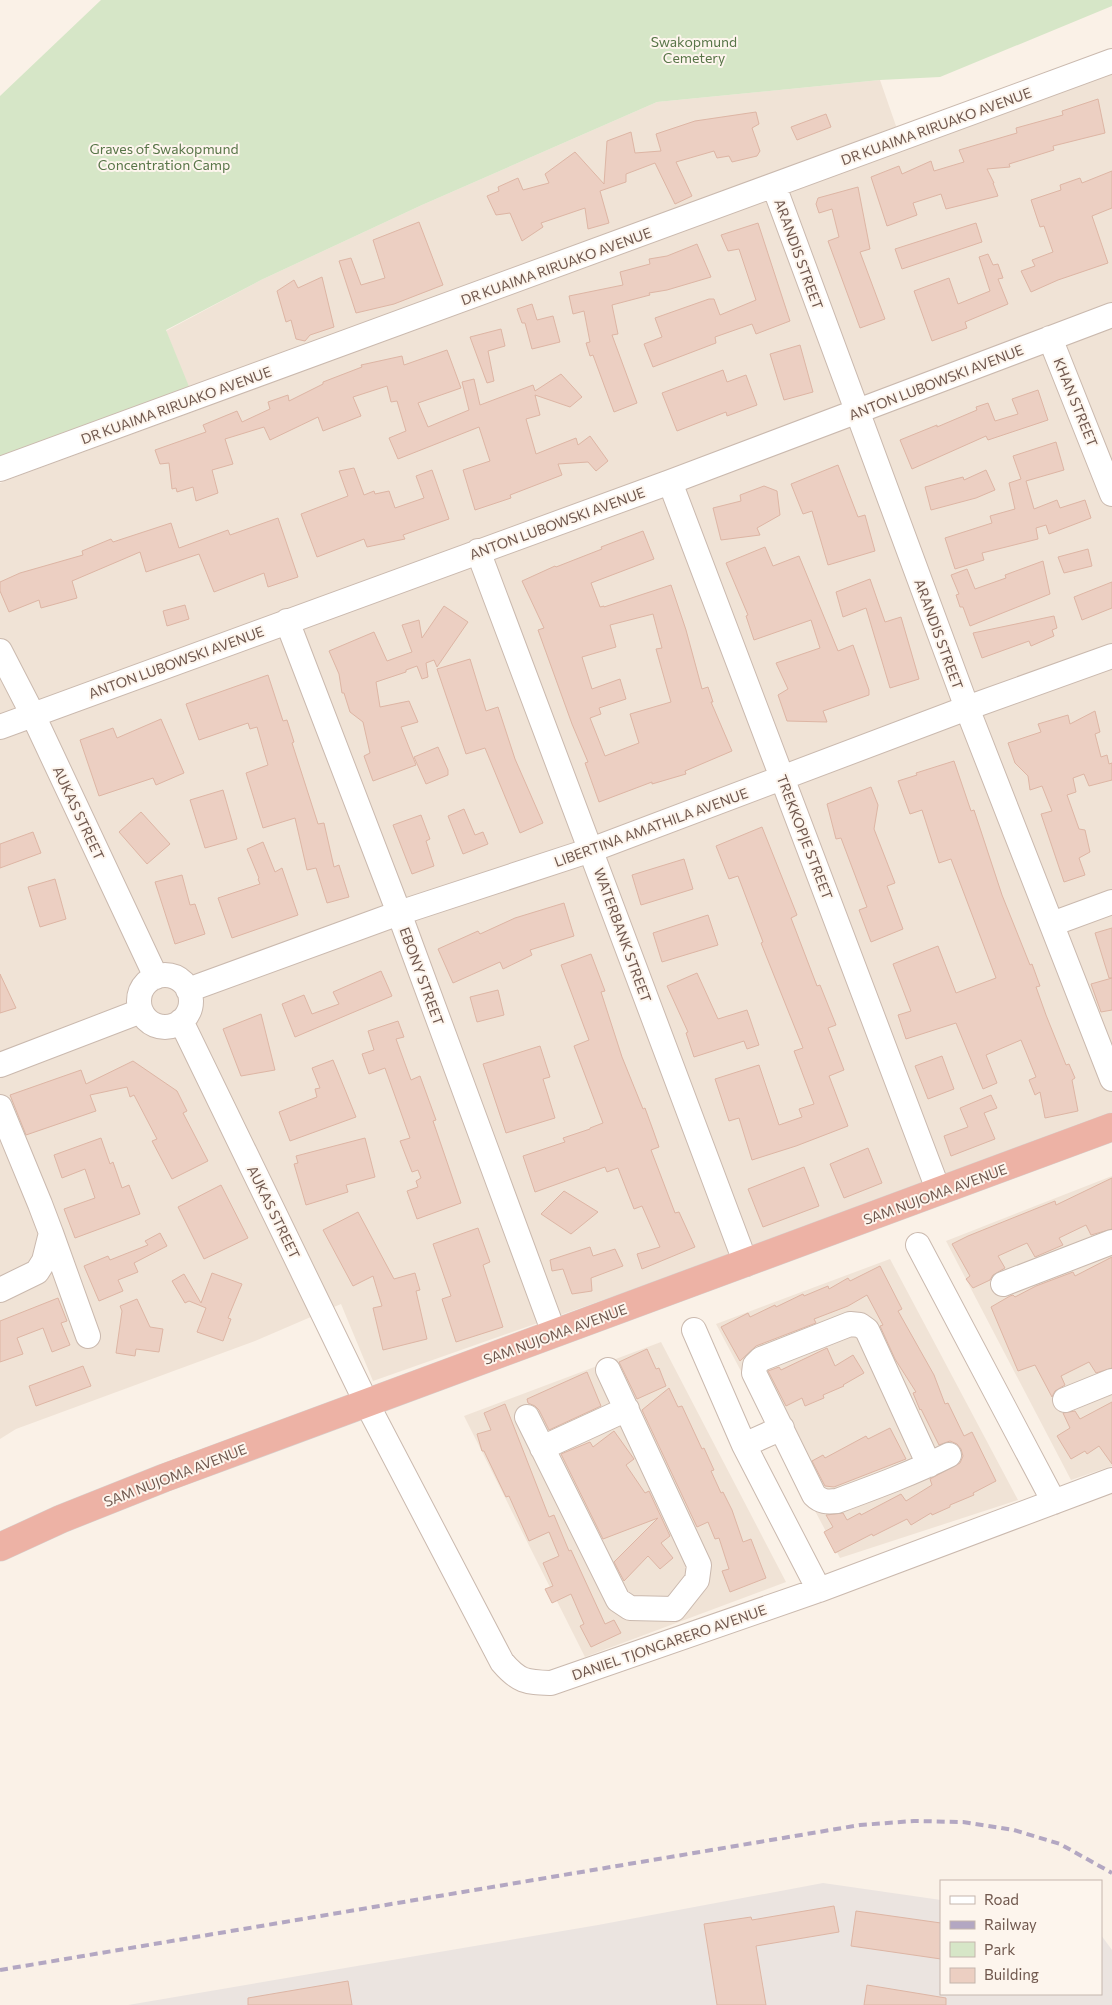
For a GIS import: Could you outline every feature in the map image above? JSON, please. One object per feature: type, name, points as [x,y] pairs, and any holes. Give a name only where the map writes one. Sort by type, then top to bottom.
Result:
[{"type":"highway","name":"SAM NUJOMA AVENUE","points":[[0,1547],[61,1519],[164,1478],[1112,1127]]},
{"type":"street","name":"DR KUAIMA RIRUAKO AVENUE","points":[[0,469],[1112,61]]},
{"type":"street","name":"ARANDIS STREET","points":[[774,186],[967,708],[1112,1078]]},
{"type":"street","name":"ANTON LUBOWSKI AVENUE","points":[[0,727],[670,482],[1112,315]]},
{"type":"street","name":"KHAN STREET","points":[[1050,338],[1112,494]]},
{"type":"street","name":"TREKKOPJE STREET","points":[[670,482],[939,1192]]},
{"type":"street","name":"WATERBANK STREET","points":[[478,551],[746,1264]]},
{"type":"street","name":"EBONY STREET","points":[[287,621],[399,913],[554,1333]]},
{"type":"street","name":"AUKAS STREET","points":[[0,651],[33,715],[156,977]]},
{"type":"street","name":"LIBERTINA AMATHILA AVENUE","points":[[188,990],[399,913],[591,850],[967,708],[1112,656]]},
{"type":"street","points":[[1052,924],[1112,902]]},
{"type":"street","points":[[164,975],[173,977],[180,980],[188,990],[190,1003],[188,1011],[181,1021],[169,1027],[160,1026],[146,1019],[138,1003],[139,994],[143,987],[156,977],[164,975]]},
{"type":"street","points":[[0,1065],[141,1011]]},
{"type":"street","name":"AUKAS STREET","points":[[181,1021],[368,1404]]},
{"type":"street","points":[[0,1107],[40,1204],[88,1336]]},
{"type":"street","points":[[0,1290],[37,1272],[44,1261],[51,1233]]},
{"type":"street","points":[[1003,1284],[1112,1242]]},
{"type":"street","points":[[918,1245],[1054,1502]]},
{"type":"street","points":[[850,1324],[860,1325],[867,1330],[939,1460],[837,1501],[820,1500],[814,1495],[782,1428],[754,1373],[755,1365],[761,1359],[850,1324]]},
{"type":"street","points":[[694,1330],[744,1445],[820,1590]]},
{"type":"street","points":[[608,1370],[699,1565],[697,1580],[674,1609]]},
{"type":"street","points":[[1065,1400],[1112,1381]]},
{"type":"street","name":"DANIEL TJONGARERO AVENUE","points":[[368,1404],[502,1662],[514,1676],[530,1682],[551,1683],[688,1636],[820,1590],[1112,1480]]},
{"type":"street","points":[[542,1448],[627,1409]]},
{"type":"street","points":[[527,1416],[618,1600],[630,1608],[674,1609]]},
{"type":"street","points":[[744,1445],[782,1428]]},
{"type":"street","points":[[674,1609],[688,1636]]},
{"type":"shaded area","points":[[1112,69],[1112,1112],[748,1249],[373,1381],[341,1304],[255,1341],[16,1429],[0,1439],[0,483],[198,410],[166,331],[261,280],[422,205],[657,102],[880,80],[903,146]]},
{"type":"shaded area","points":[[1112,1176],[1112,1466],[1071,1480],[946,1241]]},
{"type":"shaded area","points":[[890,1259],[1018,1500],[840,1558],[716,1324]]},
{"type":"shaded area","points":[[661,1342],[786,1582],[585,1657],[464,1416]]},
{"type":"shaded area","points":[[823,1883],[940,1900],[940,1995],[1102,1995],[1102,1936],[1112,1950],[1112,2005],[128,2005],[598,1925]]},
{"type":"green space","name":"Graves of Swakopmund Concentration Camp","points":[[101,0],[1112,0],[1112,6],[940,77],[880,80],[657,102],[422,205],[261,280],[166,330],[190,389],[0,459],[0,96]]},
{"type":"building","points":[[1098,99],[1105,133],[1053,146],[1054,150],[1009,164],[1010,167],[987,169],[998,196],[946,209],[941,194],[913,203],[917,215],[887,226],[871,177],[899,166],[902,174],[931,161],[934,171],[964,162],[959,150],[1017,133],[1016,128],[1063,115],[1062,111]]},
{"type":"building","points":[[756,112],[759,124],[752,128],[760,151],[757,156],[732,162],[729,156],[717,158],[714,151],[676,162],[692,196],[675,204],[655,163],[626,174],[626,182],[600,191],[609,223],[588,229],[585,208],[541,223],[543,227],[522,241],[510,213],[496,215],[487,196],[499,191],[498,187],[518,178],[523,190],[549,183],[545,174],[575,152],[604,184],[607,141],[631,132],[635,153],[661,151],[656,134],[695,121]]},
{"type":"building","points":[[826,114],[831,127],[797,140],[791,127]]},
{"type":"building","points":[[1112,171],[1112,208],[1092,216],[1108,263],[1058,280],[1031,292],[1021,271],[1035,266],[1032,260],[1053,252],[1044,226],[1040,227],[1031,200],[1061,190],[1060,185],[1080,178],[1082,183]]},
{"type":"building","points":[[858,187],[870,249],[860,252],[885,319],[860,328],[828,241],[839,237],[832,209],[819,213],[816,204],[818,198]]},
{"type":"building","points":[[419,222],[443,285],[394,304],[356,313],[339,261],[351,258],[361,285],[385,278],[373,240]]},
{"type":"building","points":[[758,223],[790,321],[756,334],[752,324],[715,337],[716,343],[653,367],[644,344],[662,337],[655,318],[709,299],[714,299],[720,315],[756,300],[739,249],[728,251],[721,235]]},
{"type":"building","points":[[976,223],[982,242],[902,269],[895,249]]},
{"type":"building","points":[[697,244],[711,277],[612,305],[618,334],[612,335],[637,403],[614,412],[593,355],[590,356],[586,343],[590,342],[584,311],[573,314],[569,296],[623,285],[620,272],[650,264],[649,259],[667,256]]},
{"type":"building","points":[[988,254],[993,265],[998,264],[1003,278],[998,279],[1008,304],[965,322],[967,328],[932,341],[914,291],[949,278],[958,304],[990,291],[979,257]]},
{"type":"building","points":[[322,277],[334,327],[310,335],[305,341],[296,339],[291,320],[286,322],[277,291],[294,280],[298,288]]},
{"type":"building","points":[[532,304],[537,320],[553,316],[560,342],[532,349],[525,323],[522,323],[517,309]]},
{"type":"building","points":[[501,329],[505,346],[488,351],[494,381],[487,383],[470,337]]},
{"type":"building","points":[[800,345],[813,392],[784,400],[770,354]]},
{"type":"building","points":[[447,350],[461,388],[418,403],[428,427],[469,410],[462,382],[474,379],[480,405],[533,385],[535,391],[561,374],[582,397],[570,407],[535,395],[540,415],[526,419],[536,454],[576,438],[578,445],[590,436],[608,461],[596,471],[588,462],[558,464],[562,475],[510,495],[511,498],[475,510],[463,470],[490,461],[479,427],[398,459],[389,438],[406,431],[397,401],[391,402],[387,386],[353,397],[361,416],[323,431],[318,417],[270,440],[264,427],[225,439],[233,464],[212,470],[218,493],[196,501],[193,487],[177,492],[176,488],[172,489],[169,463],[160,464],[155,450],[206,432],[203,425],[237,411],[242,422],[270,409],[268,402],[288,395],[289,401],[323,384],[323,382],[362,367],[361,365],[402,356],[404,365]]},
{"type":"building","points":[[723,370],[727,382],[746,375],[757,405],[727,416],[726,412],[677,431],[662,393]]},
{"type":"building","points":[[1038,390],[1048,420],[988,440],[986,436],[912,469],[900,440],[937,425],[937,427],[977,410],[976,407],[988,403],[995,421],[1018,414],[1012,399]]},
{"type":"building","points":[[1056,442],[1064,470],[1026,481],[1034,509],[1057,500],[1060,508],[1085,500],[1091,518],[1049,534],[1046,525],[1036,528],[1038,539],[982,553],[984,560],[955,569],[945,538],[992,523],[990,516],[1015,509],[1009,483],[1021,479],[1013,456]]},
{"type":"building","points":[[838,465],[858,517],[865,515],[875,551],[828,565],[812,511],[803,514],[791,484]]},
{"type":"building","points":[[354,468],[364,495],[374,491],[375,494],[389,491],[395,508],[424,498],[416,476],[432,470],[449,519],[403,535],[405,539],[367,547],[364,539],[317,557],[301,514],[348,496],[339,471]]},
{"type":"building","points":[[986,470],[995,490],[976,498],[931,510],[925,487],[963,477],[964,480]]},
{"type":"building","points":[[764,486],[777,491],[780,515],[757,528],[760,535],[721,540],[713,508],[741,501],[740,495]]},
{"type":"building","points":[[278,518],[298,577],[268,587],[264,573],[214,592],[199,554],[146,572],[140,552],[72,581],[77,598],[41,608],[39,600],[9,612],[0,591],[0,582],[20,573],[83,555],[82,551],[111,539],[113,542],[171,523],[179,548],[228,530],[230,535]]},
{"type":"building","points":[[643,531],[654,559],[591,583],[600,607],[671,585],[686,630],[702,689],[708,687],[713,702],[711,702],[732,751],[685,771],[686,774],[652,784],[652,782],[599,802],[585,763],[588,762],[572,724],[538,630],[544,628],[522,581],[555,566],[602,549],[601,547]],"holes":[[[653,614],[662,648],[656,649],[671,702],[630,714],[639,743],[605,756],[590,718],[601,714],[599,708],[626,699],[620,679],[592,689],[582,657],[616,647],[610,625]]]},
{"type":"building","points":[[765,547],[773,566],[799,556],[838,651],[853,645],[869,690],[869,695],[823,711],[827,722],[787,721],[778,695],[788,689],[776,663],[820,648],[811,620],[754,640],[746,616],[748,615],[726,563]]},
{"type":"building","points":[[1088,549],[1092,566],[1064,573],[1058,557]]},
{"type":"building","points":[[1043,561],[1050,594],[970,626],[963,607],[960,607],[956,595],[959,594],[951,575],[967,569],[975,589],[1006,578],[1005,575]]},
{"type":"building","points":[[870,579],[885,622],[901,617],[919,679],[890,688],[866,608],[843,617],[836,592]]},
{"type":"building","points":[[1112,582],[1112,608],[1082,620],[1074,597]]},
{"type":"building","points":[[185,605],[189,619],[167,626],[163,611]]},
{"type":"building","points":[[444,606],[468,622],[437,667],[434,660],[426,663],[428,677],[422,679],[417,666],[406,670],[406,672],[376,682],[380,707],[409,701],[418,722],[401,727],[416,765],[373,781],[364,756],[370,753],[363,722],[350,712],[344,693],[342,693],[339,674],[329,651],[374,632],[387,661],[412,652],[402,625],[419,620],[422,638]]},
{"type":"building","points":[[1054,616],[1057,628],[1052,630],[1054,636],[1031,646],[1029,641],[982,658],[973,633]]},
{"type":"building","points":[[470,659],[486,711],[498,707],[515,759],[543,823],[520,833],[485,748],[466,754],[437,669]]},
{"type":"building","points":[[268,675],[283,721],[287,720],[294,742],[292,743],[318,824],[324,823],[334,867],[339,865],[349,897],[327,903],[316,868],[307,870],[295,818],[263,828],[246,773],[268,765],[257,727],[250,729],[248,723],[199,740],[186,704]]},
{"type":"building","points":[[1095,711],[1100,732],[1095,734],[1101,757],[1107,755],[1109,764],[1112,763],[1112,780],[1089,786],[1084,774],[1073,778],[1076,792],[1067,795],[1079,829],[1085,830],[1090,852],[1079,858],[1085,875],[1064,882],[1041,814],[1052,811],[1042,786],[1030,790],[1028,776],[1015,763],[1008,743],[1041,732],[1038,724],[1068,715],[1070,724]]},
{"type":"building","points":[[161,719],[184,773],[156,785],[153,778],[99,796],[80,740],[113,728],[117,738]]},
{"type":"building","points":[[438,747],[448,770],[448,775],[426,784],[414,757]]},
{"type":"building","points":[[954,761],[971,811],[974,810],[1002,895],[1040,986],[1036,987],[1046,1015],[1066,1065],[1069,1064],[1075,1078],[1072,1080],[1078,1111],[1045,1118],[1040,1092],[1035,1095],[1029,1080],[1036,1077],[1021,1040],[986,1055],[997,1083],[983,1089],[956,1023],[906,1039],[898,1015],[911,1011],[893,964],[938,946],[956,993],[996,978],[951,859],[939,863],[922,810],[910,814],[898,781]]},
{"type":"building","points":[[871,787],[878,805],[874,829],[895,883],[887,886],[903,929],[871,942],[859,910],[867,907],[841,838],[836,839],[827,804]]},
{"type":"building","points":[[223,790],[237,839],[205,848],[190,800]]},
{"type":"building","points":[[464,809],[475,835],[483,832],[488,844],[463,854],[448,816]]},
{"type":"building","points":[[141,812],[170,844],[147,864],[119,832]]},
{"type":"building","points":[[421,815],[430,839],[426,841],[434,866],[412,874],[393,825]]},
{"type":"building","points":[[762,827],[797,915],[791,918],[817,986],[820,985],[836,1025],[828,1028],[844,1070],[829,1076],[848,1126],[752,1160],[739,1118],[729,1121],[715,1079],[759,1065],[779,1125],[802,1117],[799,1109],[814,1104],[794,1051],[803,1048],[761,943],[763,942],[738,876],[729,879],[716,846]]},
{"type":"building","points":[[33,832],[41,853],[0,868],[0,844]]},
{"type":"building","points":[[263,842],[275,872],[282,868],[298,915],[232,938],[218,898],[260,884],[247,849]]},
{"type":"building","points":[[684,859],[693,889],[641,905],[632,875]]},
{"type":"building","points":[[182,875],[190,905],[195,904],[205,934],[175,944],[155,882]]},
{"type":"building","points":[[55,879],[66,919],[40,927],[28,887]]},
{"type":"building","points":[[564,903],[574,936],[530,950],[532,955],[503,969],[500,962],[453,983],[438,949],[478,931],[480,934],[515,918]]},
{"type":"building","points":[[708,915],[718,945],[662,962],[653,933]]},
{"type":"building","points":[[1112,928],[1112,978],[1109,978],[1095,933]]},
{"type":"building","points":[[591,954],[605,991],[601,992],[622,1057],[643,1109],[645,1108],[659,1147],[651,1150],[675,1213],[679,1212],[695,1247],[642,1269],[637,1254],[660,1247],[642,1206],[634,1209],[618,1168],[607,1172],[605,1167],[535,1192],[523,1156],[565,1142],[563,1138],[603,1123],[574,1046],[589,1040],[561,965]]},
{"type":"building","points":[[381,971],[392,996],[295,1037],[282,1004],[304,995],[312,1014],[339,1004],[333,992]]},
{"type":"building","points":[[697,973],[718,1019],[747,1010],[759,1045],[747,1049],[744,1041],[694,1057],[686,1033],[688,1032],[667,986]]},
{"type":"building","points":[[0,974],[16,1008],[0,1013]]},
{"type":"building","points":[[1112,978],[1112,1010],[1101,1012],[1091,984]]},
{"type":"building","points":[[498,990],[504,1015],[477,1022],[470,997]]},
{"type":"building","points":[[261,1014],[275,1070],[241,1076],[223,1029]]},
{"type":"building","points":[[398,1021],[404,1037],[396,1039],[411,1080],[420,1076],[436,1120],[433,1121],[461,1203],[417,1219],[407,1191],[418,1187],[416,1181],[421,1178],[418,1170],[412,1172],[400,1141],[410,1138],[385,1068],[369,1074],[362,1054],[374,1050],[368,1031]]},
{"type":"building","points":[[540,1046],[550,1077],[543,1079],[555,1118],[506,1133],[483,1064]]},
{"type":"building","points":[[942,1056],[954,1089],[928,1099],[915,1066]]},
{"type":"building","points":[[333,1060],[356,1117],[290,1141],[279,1112],[317,1097],[315,1089],[320,1088],[312,1068]]},
{"type":"building","points":[[133,1061],[177,1091],[187,1111],[183,1113],[208,1161],[172,1179],[152,1141],[157,1139],[134,1095],[130,1097],[127,1087],[90,1095],[96,1111],[26,1135],[10,1095],[81,1070],[86,1084]]},
{"type":"building","points":[[991,1095],[997,1108],[984,1113],[995,1139],[951,1156],[944,1136],[968,1127],[960,1108]]},
{"type":"building","points":[[101,1138],[110,1164],[113,1162],[122,1188],[129,1185],[140,1214],[75,1238],[64,1209],[95,1198],[85,1169],[62,1178],[54,1155]]},
{"type":"building","points":[[365,1138],[375,1177],[346,1185],[348,1192],[306,1205],[294,1164],[298,1163],[296,1156]]},
{"type":"building","points":[[868,1148],[882,1183],[844,1198],[830,1164]]},
{"type":"building","points":[[804,1167],[819,1206],[763,1227],[748,1189]]},
{"type":"building","points":[[1112,1178],[1112,1229],[1091,1235],[1086,1225],[1059,1238],[1063,1245],[1035,1257],[1027,1243],[998,1256],[1005,1268],[993,1275],[990,1280],[973,1288],[966,1279],[970,1276],[952,1244],[1055,1201],[1056,1205]]},
{"type":"building","points":[[221,1185],[248,1238],[204,1259],[178,1207]]},
{"type":"building","points":[[564,1191],[598,1212],[571,1234],[541,1214]]},
{"type":"building","points":[[358,1212],[394,1279],[415,1273],[420,1290],[416,1291],[427,1339],[383,1350],[373,1308],[382,1306],[373,1276],[353,1286],[323,1230]]},
{"type":"building","points":[[478,1228],[490,1262],[483,1265],[503,1327],[456,1342],[442,1299],[451,1296],[433,1244]]},
{"type":"building","points":[[160,1233],[167,1246],[134,1263],[138,1272],[118,1280],[123,1291],[99,1301],[84,1266],[108,1256],[110,1260],[148,1245],[145,1241]]},
{"type":"building","points":[[590,1247],[593,1256],[615,1249],[623,1266],[591,1278],[592,1291],[572,1294],[563,1269],[552,1271],[550,1260]]},
{"type":"building","points":[[1112,1257],[1112,1368],[1096,1373],[1089,1362],[1061,1376],[1065,1385],[1055,1391],[1052,1397],[1035,1365],[1018,1371],[991,1307],[1010,1296],[1013,1295],[1015,1297],[1036,1286],[1073,1272],[1075,1276]]},
{"type":"building","points":[[880,1266],[902,1309],[898,1311],[934,1375],[945,1404],[948,1403],[964,1436],[972,1432],[996,1481],[973,1493],[974,1495],[932,1515],[931,1513],[911,1525],[907,1519],[835,1553],[824,1532],[833,1527],[826,1515],[843,1513],[847,1520],[860,1513],[861,1515],[901,1494],[906,1501],[932,1485],[930,1479],[960,1463],[963,1456],[961,1449],[957,1444],[950,1441],[939,1445],[920,1410],[913,1393],[916,1392],[895,1359],[880,1326],[883,1325],[867,1295],[848,1306],[814,1319],[816,1323],[756,1346],[740,1361],[721,1327],[748,1313],[750,1317],[803,1294],[804,1296],[828,1286],[829,1289],[848,1278],[850,1281]]},
{"type":"building","points":[[212,1273],[242,1284],[228,1318],[231,1319],[223,1341],[197,1332],[206,1308],[189,1301],[185,1303],[172,1281],[184,1274],[201,1303]]},
{"type":"building","points":[[58,1298],[67,1321],[61,1323],[70,1345],[52,1352],[43,1328],[17,1338],[23,1354],[0,1362],[0,1321]]},
{"type":"building","points":[[137,1299],[150,1327],[163,1329],[159,1352],[136,1349],[135,1356],[116,1353],[122,1311],[120,1306]]},
{"type":"building","points":[[827,1348],[835,1366],[853,1355],[864,1373],[844,1386],[823,1395],[824,1398],[805,1406],[802,1398],[786,1406],[768,1371],[779,1367],[781,1370]]},
{"type":"building","points":[[647,1349],[656,1369],[659,1368],[666,1386],[637,1399],[619,1362]]},
{"type":"building","points":[[83,1366],[91,1386],[36,1406],[29,1386]]},
{"type":"building","points":[[587,1372],[601,1406],[549,1430],[539,1410],[528,1403],[527,1399]]},
{"type":"building","points":[[669,1388],[678,1407],[682,1406],[702,1449],[704,1448],[714,1470],[711,1471],[721,1493],[723,1492],[732,1510],[743,1542],[751,1539],[766,1578],[730,1592],[722,1571],[729,1569],[719,1538],[715,1539],[708,1522],[697,1527],[642,1410]]},
{"type":"building","points":[[1112,1402],[1112,1464],[1099,1446],[1087,1454],[1085,1451],[1071,1459],[1057,1436],[1070,1428],[1063,1413],[1075,1411],[1080,1419]]},
{"type":"building","points":[[505,1404],[549,1517],[554,1515],[569,1551],[571,1550],[605,1624],[614,1620],[621,1633],[591,1647],[580,1626],[584,1624],[571,1594],[552,1603],[545,1589],[553,1586],[543,1563],[559,1556],[549,1532],[529,1541],[509,1496],[506,1497],[484,1451],[482,1451],[477,1434],[491,1430],[484,1413]]},
{"type":"building","points":[[890,1428],[906,1459],[834,1487],[825,1486],[812,1461],[823,1455],[825,1458],[866,1436],[868,1439]]},
{"type":"building","points":[[614,1431],[634,1459],[626,1465],[645,1493],[649,1491],[670,1536],[661,1543],[673,1558],[660,1569],[648,1556],[624,1581],[614,1562],[658,1518],[603,1539],[561,1454],[590,1442],[593,1447]]},
{"type":"building","points":[[834,1906],[839,1932],[756,1946],[766,2005],[717,2005],[704,1924],[751,1917],[752,1920]]},
{"type":"building","points":[[856,1911],[940,1923],[940,1959],[851,1946]]},
{"type":"building","points":[[348,1981],[352,2005],[248,2005],[248,1998]]},
{"type":"building","points":[[867,1985],[946,1998],[946,2005],[864,2005]]},
{"type":"railway","points":[[0,1970],[860,1825],[914,1821],[963,1822],[1014,1830],[1060,1844],[1112,1873]]},
{"type":"park label","name":"Swakopmund Cemetery","points":[[694,49]]}]
